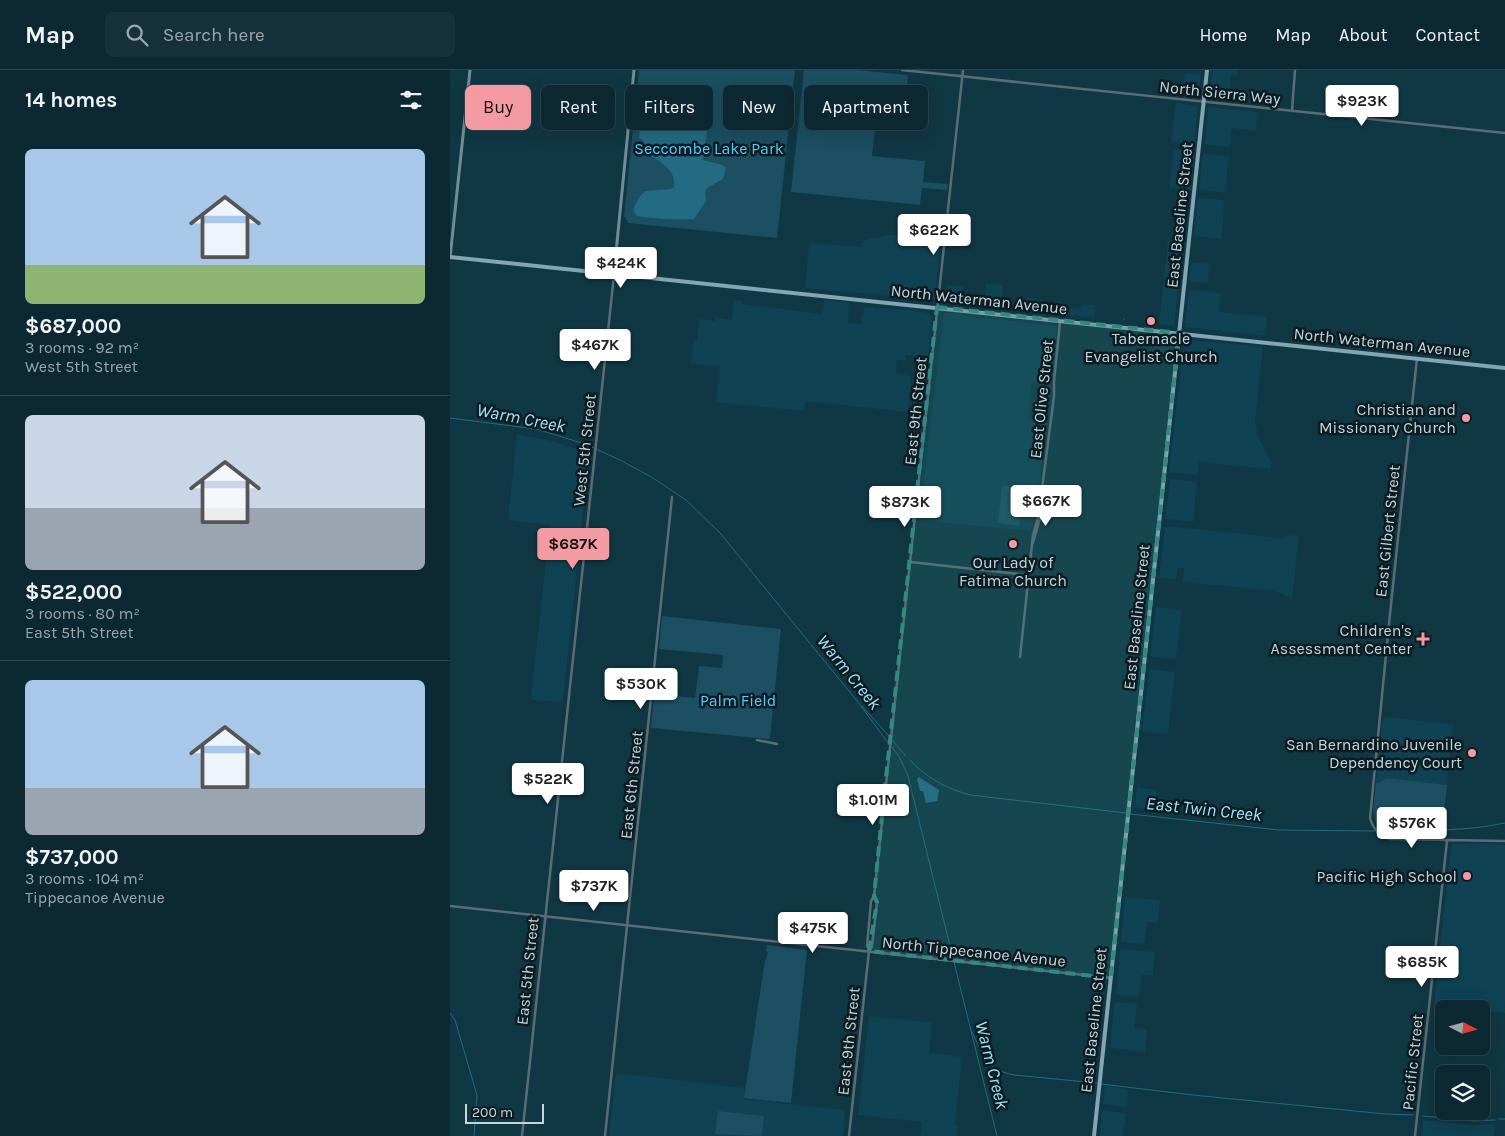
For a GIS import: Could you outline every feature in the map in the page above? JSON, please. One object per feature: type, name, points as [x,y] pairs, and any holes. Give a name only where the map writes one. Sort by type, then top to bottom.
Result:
[{"type":"main road","points":[[450,257],[470,70]]},
{"type":"main road","points":[[614,273],[634,70]]},
{"type":"main road","name":"East Baseline Street","points":[[1094,1136],[1207,70]]},
{"type":"main road","name":"North Waterman Avenue","points":[[450,257],[1179,332],[1505,368]]},
{"type":"street","name":"North Sierra Way","points":[[902,70],[1505,133]]},
{"type":"street","name":"East 9th Street","points":[[849,1136],[869,950],[872,946],[877,902],[874,896],[888,757],[911,562],[963,70]]},
{"type":"street","points":[[1292,111],[1295,70]]},
{"type":"street","name":"West 5th Street","points":[[566,718],[614,273]]},
{"type":"street","name":"East Olive Street","points":[[1020,657],[1033,535],[1040,509],[1051,405],[1054,396],[1060,320]]},
{"type":"street","name":"East Gilbert Street","points":[[1417,358],[1370,811],[1373,826],[1382,836],[1395,840],[1447,841]]},
{"type":"street","name":"East 6th Street","points":[[605,1136],[672,497]]},
{"type":"street","points":[[911,562],[1028,575]]},
{"type":"street","name":"East 5th Street","points":[[522,1136],[566,718]]},
{"type":"street","points":[[757,740],[777,744]]},
{"type":"street","points":[[1447,841],[1505,841]]},
{"type":"street","name":"Pacific Street","points":[[1415,1136],[1447,841]]},
{"type":"street","name":"East 9th Street","points":[[869,950],[866,946],[870,901],[874,896]]},
{"type":"street","name":"North Tippecanoe Avenue","points":[[450,906],[869,950],[1111,978]]},
{"type":"highlighted area","points":[[937,307],[1179,333],[1111,978],[869,951],[877,902],[874,896],[884,796]]},
{"type":"shaded area","points":[[1212,70],[1237,70],[1237,76],[1231,76],[1229,99],[1209,97]]},
{"type":"shaded area","points":[[1185,73],[1201,74],[1199,96],[1168,93],[1169,86],[1183,87]]},
{"type":"shaded area","points":[[1176,103],[1198,106],[1194,144],[1171,142]]},
{"type":"shaded area","points":[[1208,107],[1258,112],[1256,131],[1232,128],[1230,147],[1205,144]]},
{"type":"shaded area","points":[[640,130],[707,131],[703,160],[723,165],[726,168],[723,179],[707,188],[705,192],[706,201],[694,219],[637,216],[633,210],[638,199],[645,191],[671,189],[674,187],[672,174],[665,166],[645,151],[642,147],[644,141],[639,138]]},
{"type":"shaded area","points":[[1174,149],[1193,152],[1189,190],[1169,188]]},
{"type":"shaded area","points":[[1203,154],[1229,156],[1225,193],[1199,190]]},
{"type":"shaded area","points":[[1198,198],[1224,200],[1222,239],[1194,236]]},
{"type":"shaded area","points":[[916,231],[916,245],[940,247],[935,300],[805,288],[809,243],[862,247],[863,241],[867,239]]},
{"type":"shaded area","points":[[1168,240],[1183,242],[1174,326],[1159,324]]},
{"type":"shaded area","points":[[1191,262],[1210,264],[1208,283],[1189,281]]},
{"type":"shaded area","points":[[986,283],[1003,285],[1001,308],[984,306]]},
{"type":"shaded area","points":[[946,285],[963,287],[961,304],[944,300]]},
{"type":"shaded area","points":[[1190,290],[1221,293],[1219,312],[1267,317],[1265,336],[1186,327]]},
{"type":"shaded area","points":[[1027,298],[1043,300],[1042,305],[1058,307],[1057,314],[1037,310],[1026,311],[1024,309]]},
{"type":"shaded area","points":[[734,300],[742,301],[742,304],[822,314],[824,300],[850,303],[848,323],[861,324],[864,307],[929,313],[932,316],[928,357],[906,355],[905,360],[897,360],[896,373],[911,375],[908,412],[806,401],[804,411],[716,402],[720,367],[691,364],[693,340],[697,340],[699,319],[715,321],[715,317],[732,320]]},
{"type":"shaded area","points":[[1081,304],[1096,305],[1095,318],[1064,314],[1065,308],[1080,309]]},
{"type":"shaded area","points":[[944,313],[1057,326],[1051,384],[1032,382],[1028,419],[1046,421],[1036,515],[1031,531],[919,520]]},
{"type":"shaded area","points":[[1155,336],[1173,338],[1172,355],[1154,353]]},
{"type":"shaded area","points":[[1184,339],[1263,347],[1255,421],[1258,437],[1272,463],[1271,469],[1199,462],[1198,475],[1169,472]]},
{"type":"shaded area","points":[[517,434],[552,441],[589,455],[563,700],[560,702],[533,700],[531,697],[550,525],[510,520],[508,518]]},
{"type":"shaded area","points":[[1170,479],[1197,482],[1193,522],[1165,519]]},
{"type":"shaded area","points":[[1165,526],[1281,538],[1293,535],[1299,536],[1292,599],[1276,591],[1183,582],[1184,568],[1178,568],[1176,579],[1159,578]]},
{"type":"shaded area","points":[[1156,607],[1182,610],[1176,659],[1150,656]]},
{"type":"shaded area","points":[[1150,669],[1175,672],[1168,734],[1143,731],[1142,729]]},
{"type":"shaded area","points":[[1386,717],[1453,724],[1443,824],[1377,825],[1373,811],[1382,725]]},
{"type":"shaded area","points":[[919,777],[939,790],[937,801],[926,803],[923,791],[920,791],[917,779]]},
{"type":"shaded area","points":[[1137,787],[1157,790],[1155,810],[1134,807]]},
{"type":"shaded area","name":"Pacific High School","points":[[1453,844],[1505,845],[1505,1013],[1490,1011],[1490,1000],[1435,1000],[1434,1005],[1451,847]]},
{"type":"shaded area","points":[[1125,897],[1160,900],[1158,923],[1147,922],[1144,944],[1122,942]]},
{"type":"shaded area","points":[[1120,949],[1155,952],[1153,976],[1142,975],[1139,997],[1116,995]]},
{"type":"shaded area","points":[[1115,1002],[1137,1004],[1135,1028],[1147,1029],[1145,1052],[1111,1048]]},
{"type":"shaded area","points":[[869,1016],[932,1023],[929,1053],[962,1057],[955,1125],[958,1126],[957,1136],[920,1136],[922,1122],[858,1115]]},
{"type":"shaded area","points":[[616,1073],[745,1088],[744,1099],[845,1110],[843,1136],[609,1136]]},
{"type":"shaded area","points":[[1105,1085],[1128,1090],[1127,1107],[1106,1105],[1103,1102]]},
{"type":"shaded area","points":[[1105,1110],[1126,1113],[1123,1136],[1100,1136],[1102,1112]]},
{"type":"shaded area","points":[[1423,1120],[1474,1125],[1495,1124],[1494,1136],[1422,1136]]},
{"type":"green space","name":"Seccombe Lake Park","points":[[639,70],[795,70],[793,85],[723,85],[723,130],[789,130],[777,238],[628,223],[624,217],[633,130],[713,130],[713,85],[637,85]]},
{"type":"green space","points":[[804,70],[856,70],[908,75],[907,85],[804,85],[804,130],[875,130],[872,156],[925,161],[923,182],[948,184],[947,190],[922,188],[920,205],[791,192]]},
{"type":"green space","points":[[1002,486],[1024,488],[1019,526],[998,523]]},
{"type":"green space","name":"Palm Field","points":[[662,616],[781,629],[770,739],[651,728],[654,694],[695,698],[699,666],[722,668],[723,655],[659,649]]},
{"type":"green space","points":[[1386,778],[1447,785],[1443,824],[1376,824],[1373,811],[1376,783]]},
{"type":"green space","points":[[767,945],[807,950],[791,1103],[744,1098],[765,960],[768,952],[766,951]]},
{"type":"green space","points":[[718,1111],[764,1116],[762,1136],[715,1134]]},
{"type":"waterway","name":"Warm Creek","points":[[450,418],[536,429],[585,444],[653,478],[686,500],[720,533],[857,701],[889,744]]},
{"type":"waterway","name":"Warm Creek","points":[[862,706],[889,736]]},
{"type":"waterway","name":"East Twin Creek","points":[[892,740],[906,756]]},
{"type":"waterway","name":"Warm Creek","points":[[892,747],[900,758],[908,776],[997,1136]]},
{"type":"waterway","name":"East Twin Creek","points":[[910,760],[938,782],[970,795],[1126,813]]},
{"type":"waterway","name":"East Twin Creek","points":[[1130,814],[1279,830],[1375,831]]},
{"type":"waterway","name":"East Twin Creek","points":[[1379,830],[1458,829],[1505,823]]},
{"type":"waterway","points":[[450,1013],[455,1020],[477,1095],[474,1136]]},
{"type":"waterway","points":[[971,1031],[982,1054],[996,1069],[1014,1075],[1097,1083]]},
{"type":"waterway","points":[[1101,1084],[1193,1095],[1385,1114],[1413,1115]]},
{"type":"waterway","points":[[1423,1116],[1474,1121],[1495,1120]]},
{"type":"waterway","points":[[1499,1119],[1505,1119]]},
{"type":"place","name":"Tabernacle Evangelist Church","points":[[1151,321]]},
{"type":"place","name":"Christian and Missionary Church","points":[[1466,418]]},
{"type":"place","name":"Our Lady of Fatima Church","points":[[1013,544]]},
{"type":"place","name":"Children's Assessment Center","points":[[1423,639]]},
{"type":"place","name":"San Bernardino Juvenile Dependency Court","points":[[1472,753]]},
{"type":"place","name":"Pacific High School","points":[[1467,876]]}]
